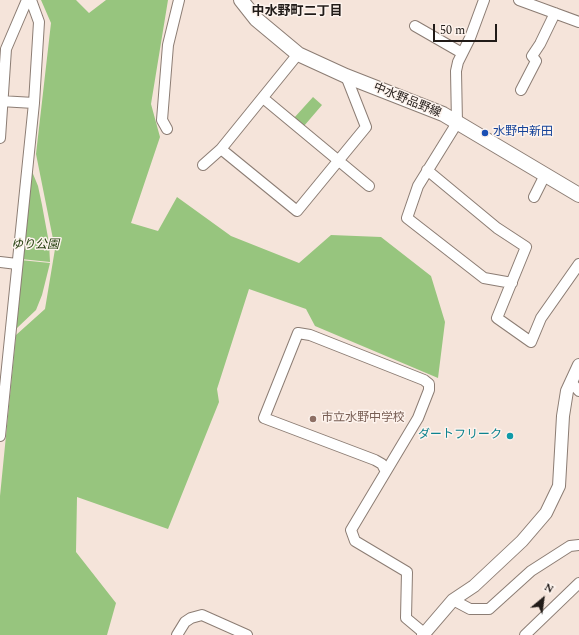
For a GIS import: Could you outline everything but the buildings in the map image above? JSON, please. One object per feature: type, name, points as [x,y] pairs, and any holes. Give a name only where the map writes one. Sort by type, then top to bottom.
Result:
[{"type":"main road","name":"中水野品野線","points":[[241,0],[256,19],[298,54],[346,76],[443,114],[579,195]]},
{"type":"street","points":[[0,138],[6,49],[27,0]]},
{"type":"street","points":[[0,436],[4,370],[34,103],[39,22],[31,0]]},
{"type":"street","points":[[167,129],[162,120],[168,45],[179,0]]},
{"type":"street","points":[[484,0],[456,71],[457,123],[418,186],[406,218],[484,278],[512,283]]},
{"type":"street","points":[[518,0],[579,22]]},
{"type":"street","points":[[521,90],[536,61],[532,56],[556,13]]},
{"type":"street","points":[[415,26],[462,53]]},
{"type":"street","points":[[202,165],[221,149],[298,54]]},
{"type":"street","points":[[221,149],[297,211],[366,127],[346,76]]},
{"type":"street","points":[[263,98],[370,186]]},
{"type":"street","points":[[2,101],[34,103]]},
{"type":"street","points":[[427,170],[497,228],[526,247],[497,318],[531,342],[541,318],[579,264]]},
{"type":"street","points":[[534,197],[545,175]]},
{"type":"street","points":[[0,262],[17,264]]},
{"type":"street","points":[[385,470],[382,464],[375,460],[264,418],[298,333],[310,335],[424,380],[429,384],[429,390],[418,418],[390,466],[385,470],[351,530],[355,541],[407,572],[406,618],[424,634],[453,600],[474,586],[522,541],[546,513],[560,486],[563,416],[567,391],[575,386],[579,365]]},
{"type":"street","points":[[453,600],[470,609],[489,609],[531,571],[570,546],[579,545]]},
{"type":"street","points":[[524,635],[579,583]]},
{"type":"street","points":[[178,635],[185,622],[191,618],[202,615],[247,635]]},
{"type":"green space","points":[[41,0],[76,0],[89,13],[106,0],[168,0],[151,104],[160,137],[131,223],[158,231],[177,197],[231,236],[299,263],[331,235],[381,237],[431,276],[445,322],[438,378],[315,326],[306,309],[249,289],[217,389],[219,402],[168,529],[77,497],[76,552],[116,603],[107,635],[0,635],[0,496],[16,335],[45,309],[55,249],[36,154],[51,23]]},
{"type":"green space","points":[[313,97],[322,105],[304,126],[294,118]]},
{"type":"green space","name":"ゆり公園","points":[[31,169],[38,186],[42,205],[49,243],[50,262],[21,259]]},
{"type":"green space","points":[[20,260],[50,263],[42,295],[36,310],[17,328],[7,334]]},
{"type":"place","name":"水野中新田","points":[[485,133]]},
{"type":"place","name":"市立水野中学校","points":[[313,419]]},
{"type":"place","name":"ダートフリーク","points":[[510,436]]},
{"type":"district","name":"中水野町二丁目","points":[[297,12]]}]
